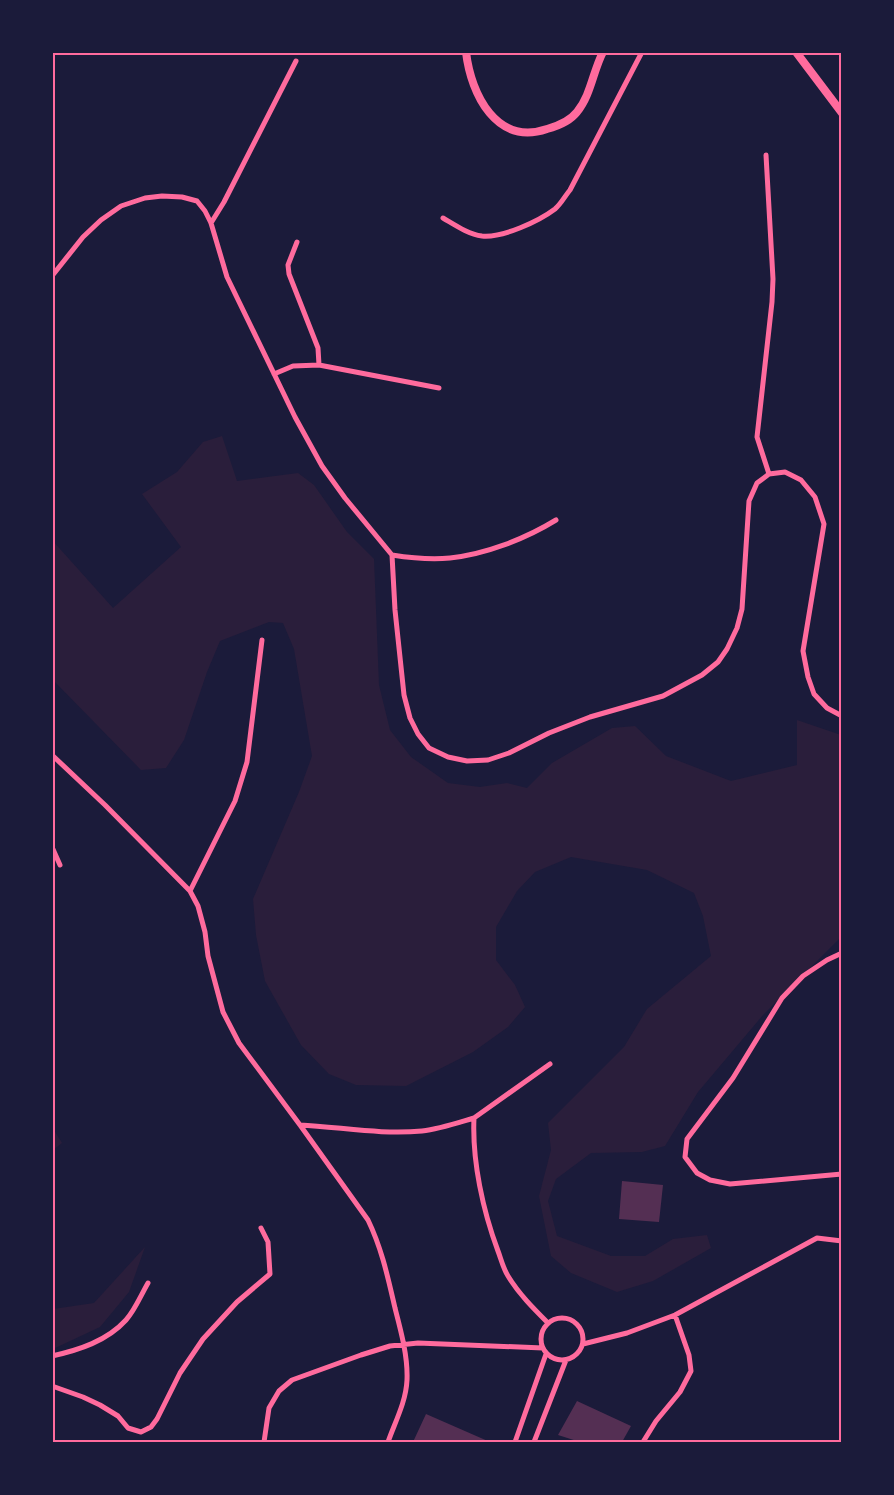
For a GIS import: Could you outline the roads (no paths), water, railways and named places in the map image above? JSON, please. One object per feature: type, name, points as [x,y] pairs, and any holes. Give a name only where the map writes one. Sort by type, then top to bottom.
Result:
[{"type":"street","points":[[466,52],[468,71],[482,102],[502,126],[514,131],[530,134],[560,125],[576,114],[584,102],[603,52]]},
{"type":"street","points":[[443,218],[463,230],[483,236],[510,232],[531,223],[556,208],[570,190],[642,52]]},
{"type":"street","points":[[796,52],[842,113]]},
{"type":"street","points":[[211,223],[224,202],[296,61]]},
{"type":"street","points":[[766,154],[773,279],[757,437],[769,474]]},
{"type":"street","points":[[52,276],[83,237],[101,220],[121,206],[145,198],[162,196],[182,197],[196,201],[205,211],[211,223],[227,277],[274,374],[322,466],[345,498],[392,555],[400,673],[404,696],[410,718],[418,734],[429,748],[448,757],[468,761],[488,760],[509,753],[549,733],[590,717],[663,696],[702,675],[718,662],[727,649],[737,628],[742,609],[748,502],[756,483],[769,474],[785,472],[801,480],[815,497],[824,524],[803,652],[814,694],[827,708],[842,716]]},
{"type":"street","points":[[297,242],[288,265],[289,274],[318,348],[319,365]]},
{"type":"street","points":[[274,374],[293,366],[319,365],[439,388]]},
{"type":"street","points":[[392,555],[424,559],[451,558],[510,542],[542,529],[556,520]]},
{"type":"street","points":[[190,891],[235,801],[247,762],[262,640]]},
{"type":"street","points":[[52,755],[105,805],[190,891],[198,906],[205,932],[208,956],[224,1012],[239,1043],[300,1124],[368,1220],[387,1271],[403,1344],[407,1380],[404,1401],[388,1442]]},
{"type":"street","points":[[52,847],[60,864]]},
{"type":"street","points":[[842,953],[827,960],[803,976],[782,998],[733,1078],[687,1139],[685,1156],[697,1173],[710,1180],[730,1184],[842,1174]]},
{"type":"street","points":[[300,1124],[391,1132],[424,1131],[451,1126],[474,1118],[550,1064]]},
{"type":"street","points":[[474,1118],[473,1138],[484,1208],[495,1242],[507,1274],[526,1301],[548,1323]]},
{"type":"street","points":[[52,1386],[83,1396],[100,1405],[118,1416],[128,1428],[141,1432],[151,1427],[157,1419],[180,1373],[203,1339],[237,1302],[270,1274],[268,1242],[261,1228]]},
{"type":"street","points":[[583,1344],[627,1333],[675,1314],[817,1238],[842,1241]]},
{"type":"street","points":[[52,1356],[89,1345],[108,1336],[126,1320],[148,1283]]},
{"type":"street","points":[[643,1442],[656,1421],[680,1392],[691,1371],[687,1348],[675,1314]]},
{"type":"street","points":[[563,1318],[576,1324],[581,1330],[584,1336],[583,1344],[579,1352],[573,1357],[566,1360],[553,1359],[542,1348],[541,1335],[548,1323],[563,1318]]},
{"type":"street","points":[[264,1442],[269,1408],[279,1391],[292,1380],[361,1355],[403,1344],[542,1348]]},
{"type":"street","points":[[515,1442],[546,1354]]},
{"type":"street","points":[[534,1442],[566,1360]]}]
